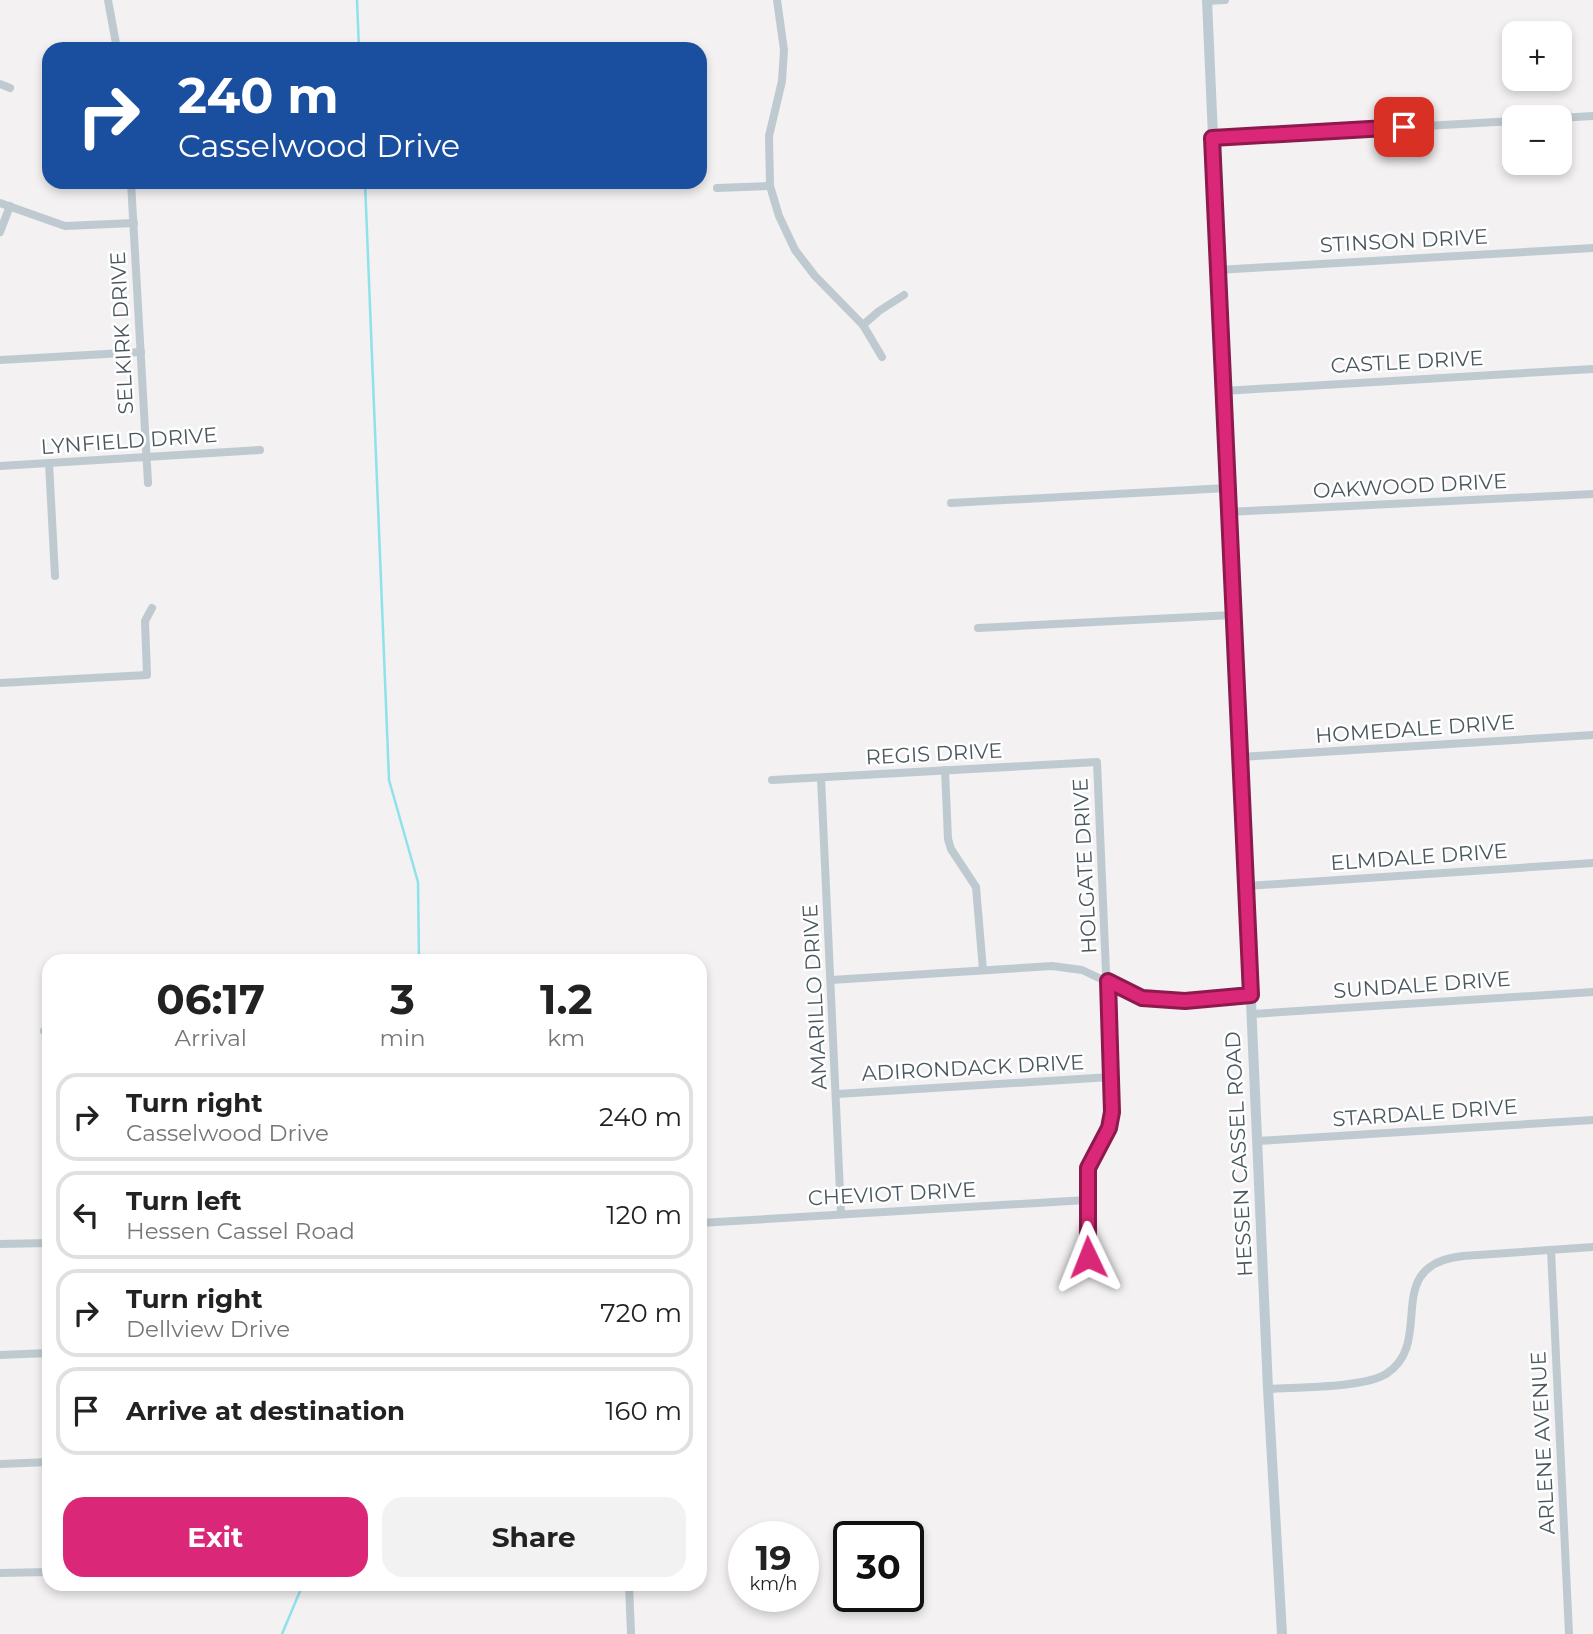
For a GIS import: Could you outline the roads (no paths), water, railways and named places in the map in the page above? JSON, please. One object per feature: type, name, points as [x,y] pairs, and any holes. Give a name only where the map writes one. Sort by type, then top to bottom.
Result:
[{"type":"main road","name":"HESSEN CASSEL ROAD","points":[[1207,1],[1268,1389],[1283,1634]]},
{"type":"street","points":[[108,0],[116,42]]},
{"type":"street","points":[[777,0],[783,50],[782,80],[769,136],[769,186],[795,250],[863,325],[882,357]]},
{"type":"street","points":[[1207,1],[1225,0]]},
{"type":"street","points":[[0,84],[10,88]]},
{"type":"street","points":[[1572,117],[1593,116]]},
{"type":"street","points":[[1212,138],[1502,122]]},
{"type":"street","points":[[717,188],[769,186]]},
{"type":"street","name":"SELKIRK DRIVE","points":[[132,189],[148,482]]},
{"type":"street","points":[[0,202],[65,226],[134,223]]},
{"type":"street","points":[[0,232],[10,206]]},
{"type":"street","name":"STINSON DRIVE","points":[[1218,270],[1593,248]]},
{"type":"street","points":[[863,325],[904,295]]},
{"type":"street","points":[[0,360],[141,352]]},
{"type":"street","name":"CASTLE DRIVE","points":[[1223,391],[1593,369]]},
{"type":"street","name":"LYNFIELD DRIVE","points":[[0,466],[260,450]]},
{"type":"street","points":[[49,464],[55,576]]},
{"type":"street","points":[[951,503],[1227,488]]},
{"type":"street","name":"OAKWOOD DRIVE","points":[[1228,512],[1593,494]]},
{"type":"street","points":[[0,683],[147,676],[145,621],[152,608]]},
{"type":"street","points":[[978,628],[1233,615]]},
{"type":"street","name":"HOMEDALE DRIVE","points":[[1240,757],[1593,735]]},
{"type":"street","name":"REGIS DRIVE","points":[[772,780],[1097,762]]},
{"type":"street","name":"HOLGATE DRIVE","points":[[1088,1257],[1088,1168],[1109,1128],[1112,1112],[1097,762]]},
{"type":"street","points":[[945,770],[948,839],[951,849],[976,887],[982,970]]},
{"type":"street","name":"AMARILLO DRIVE","points":[[821,778],[841,1214]]},
{"type":"street","name":"ELMDALE DRIVE","points":[[1247,886],[1593,863]]},
{"type":"street","points":[[831,980],[1064,967],[1082,970],[1142,998],[1185,1001],[1251,995]]},
{"type":"street","name":"SUNDALE DRIVE","points":[[1252,1014],[1593,992]]},
{"type":"street","name":"ADIRONDACK DRIVE","points":[[837,1094],[1111,1077]]},
{"type":"street","name":"STARDALE DRIVE","points":[[1258,1141],[1593,1120]]},
{"type":"street","name":"CHEVIOT DRIVE","points":[[707,1223],[1087,1200]]},
{"type":"street","points":[[0,1244],[42,1243]]},
{"type":"street","points":[[1268,1389],[1362,1382],[1380,1377],[1391,1370],[1402,1358],[1409,1343],[1411,1303],[1415,1288],[1423,1273],[1437,1263],[1463,1255],[1593,1247]]},
{"type":"street","name":"ARLENE AVENUE","points":[[1551,1250],[1569,1634]]},
{"type":"street","points":[[0,1354],[42,1353]]},
{"type":"street","points":[[0,1464],[42,1462]]},
{"type":"street","points":[[0,1573],[42,1572]]},
{"type":"street","points":[[629,1591],[631,1634]]},
{"type":"waterway","points":[[357,0],[359,42]]},
{"type":"waterway","points":[[365,189],[389,780],[418,882],[419,954]]},
{"type":"waterway","points":[[282,1634],[300,1591]]}]
